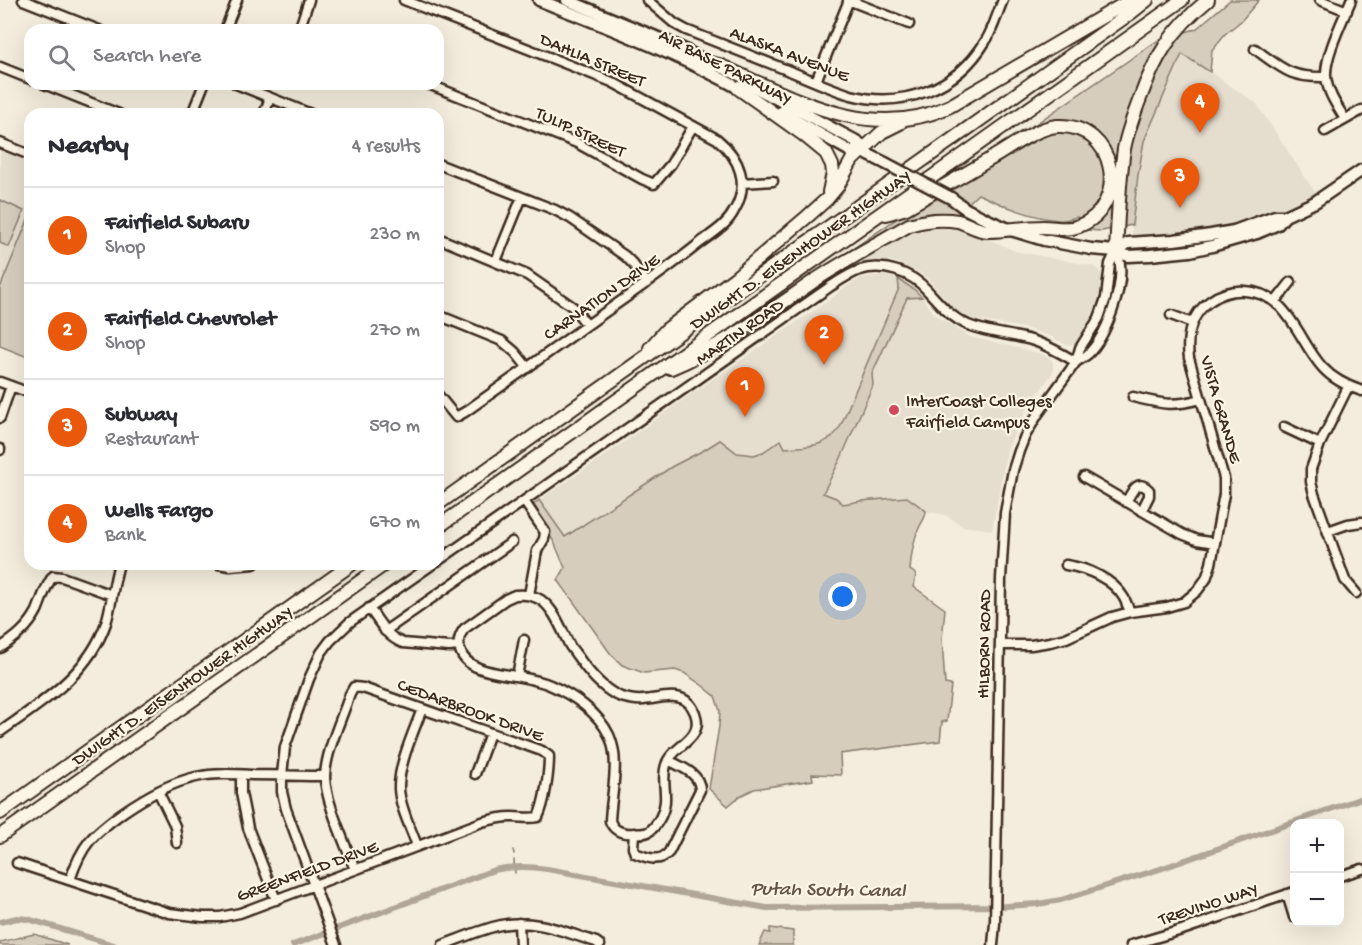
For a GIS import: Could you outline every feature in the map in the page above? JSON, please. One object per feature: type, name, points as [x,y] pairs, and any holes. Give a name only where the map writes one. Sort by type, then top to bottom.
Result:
[{"type":"highway","points":[[710,63],[824,110],[864,119],[904,120],[928,115],[950,106],[1092,22],[1136,0]]},
{"type":"highway","name":"DWIGHT D. EISENHOWER HIGHWAY","points":[[444,500],[1148,0]]},
{"type":"highway","name":"DWIGHT D. EISENHOWER HIGHWAY","points":[[444,522],[1182,0]]},
{"type":"highway","points":[[1116,251],[1121,170],[1124,147],[1132,119],[1150,72],[1167,41],[1183,22],[1208,0]]},
{"type":"highway","points":[[738,88],[826,153],[833,173],[827,199]]},
{"type":"highway","points":[[635,364],[666,330],[742,272],[827,199],[837,187],[852,160],[882,132],[904,120]]},
{"type":"highway","points":[[648,378],[691,360],[749,326],[820,278],[909,225],[940,219],[958,221],[986,231],[1044,227],[1059,229],[1079,226],[1091,219],[1101,208],[1107,197],[1111,172],[1108,159],[1095,139],[1072,128],[1049,127],[1024,139],[906,208],[875,217]]},
{"type":"highway","name":"DWIGHT D. EISENHOWER HIGHWAY","points":[[0,813],[344,570]]},
{"type":"highway","name":"DWIGHT D. EISENHOWER HIGHWAY","points":[[0,836],[377,570]]},
{"type":"main road","name":"AIR BASE PARKWAY","points":[[539,0],[638,40],[738,88],[850,151],[861,151],[951,198],[966,209],[1011,230],[1063,245],[1116,251]]},
{"type":"main road","name":"AIR BASE PARKWAY","points":[[567,0],[641,30],[710,63],[858,142],[861,151]]},
{"type":"main road","points":[[1116,251],[1128,243],[1211,235],[1234,231],[1275,216],[1285,216],[1315,202],[1362,170]]},
{"type":"street","points":[[23,0],[84,24]]},
{"type":"street","points":[[227,24],[237,0]]},
{"type":"street","points":[[301,24],[309,0]]},
{"type":"street","name":"ALASKA AVENUE","points":[[647,0],[675,24],[686,30],[845,92],[869,98],[898,98],[917,95],[948,81],[977,55],[987,40],[1003,0]]},
{"type":"street","points":[[816,81],[848,0],[909,24]]},
{"type":"street","points":[[1320,0],[1347,11]]},
{"type":"street","points":[[1345,119],[1328,88],[1326,77],[1327,64],[1351,0]]},
{"type":"street","name":"DAHLIA STREET","points":[[411,1],[612,82],[717,139],[734,157],[742,183]]},
{"type":"street","points":[[1255,49],[1284,70],[1308,77],[1326,77]]},
{"type":"street","points":[[0,67],[24,77]]},
{"type":"street","points":[[59,90],[104,108]]},
{"type":"street","points":[[194,108],[202,90]]},
{"type":"street","points":[[251,90],[296,108]]},
{"type":"street","name":"TULIP STREET","points":[[443,90],[577,143],[654,184],[671,164],[693,126]]},
{"type":"street","points":[[266,108],[270,98]]},
{"type":"street","points":[[1325,131],[1362,110]]},
{"type":"street","points":[[0,143],[24,153]]},
{"type":"street","points":[[444,166],[570,218],[625,256],[647,283]]},
{"type":"street","points":[[742,183],[773,181]]},
{"type":"street","name":"CARNATION DRIVE","points":[[444,402],[456,417],[647,283],[730,218],[739,201],[742,183]]},
{"type":"street","points":[[496,261],[522,197]]},
{"type":"street","points":[[444,240],[527,274],[573,308],[587,325]]},
{"type":"street","name":"HILBORN ROAD","points":[[993,945],[1002,546],[1005,513],[1013,470],[1031,425],[1076,362],[1089,353],[1104,330],[1113,310],[1120,278],[1120,265],[1116,251]]},
{"type":"street","name":"MARTIN ROAD","points":[[444,557],[843,278],[864,269],[898,271],[919,282],[942,308],[962,322],[1042,344],[1076,362]]},
{"type":"street","points":[[1276,302],[1291,282]]},
{"type":"street","points":[[1171,315],[1192,323],[1207,303],[1220,295],[1233,291],[1263,294],[1286,312],[1323,369],[1348,387],[1362,391]]},
{"type":"street","points":[[444,317],[502,341],[528,368]]},
{"type":"street","name":"VISTA GRANDE","points":[[1000,645],[1031,645],[1050,642],[1066,638],[1112,617],[1184,602],[1206,579],[1224,494],[1224,478],[1189,358],[1188,338],[1192,323]]},
{"type":"street","points":[[0,382],[24,391]]},
{"type":"street","points":[[0,418],[11,386]]},
{"type":"street","points":[[1348,387],[1320,444],[1311,469],[1311,482],[1346,580],[1356,594]]},
{"type":"street","points":[[1133,397],[1174,405],[1201,399]]},
{"type":"street","points":[[1284,427],[1320,444]]},
{"type":"street","points":[[1084,477],[1182,534],[1197,540],[1215,543]]},
{"type":"street","points":[[1126,502],[1135,487],[1145,486],[1149,490],[1149,496],[1142,510]]},
{"type":"street","points":[[524,501],[545,532],[537,551],[529,595]]},
{"type":"street","points":[[1328,531],[1362,522]]},
{"type":"street","points":[[386,631],[512,542]]},
{"type":"street","points":[[1066,565],[1084,568],[1108,582],[1124,598],[1130,612]]},
{"type":"street","points":[[0,732],[55,693],[82,666],[100,636],[110,609],[118,570]]},
{"type":"street","points":[[335,943],[286,809],[282,792],[285,747],[309,679],[330,640],[369,608],[424,570]]},
{"type":"street","points":[[0,648],[24,630],[33,618],[53,576],[62,577],[112,595]]},
{"type":"street","points":[[515,595],[529,595],[543,601],[550,608],[579,659],[603,686],[613,693],[641,700],[674,696],[689,704],[694,713],[696,728],[689,741],[668,760],[664,771],[666,800],[663,812],[651,832],[646,834],[621,832],[611,826],[614,755],[610,737],[599,719],[587,708],[549,685],[474,666],[461,654],[459,646],[460,634],[470,624],[506,599],[515,595]]},
{"type":"street","points":[[369,608],[386,631],[396,640],[449,647],[459,646]]},
{"type":"street","points":[[518,676],[524,640]]},
{"type":"street","name":"CEDARBROOK DRIVE","points":[[325,777],[331,749],[350,694],[354,687],[363,688],[542,751],[549,756],[538,817]]},
{"type":"street","points":[[417,846],[399,790],[403,763],[422,709]]},
{"type":"street","points":[[475,774],[490,733]]},
{"type":"street","points":[[634,833],[635,853],[656,859],[665,857],[700,790],[700,782],[695,776],[668,760]]},
{"type":"street","points":[[70,880],[81,853],[90,840],[103,827],[141,800],[177,783],[222,774],[325,777],[330,803],[355,870]]},
{"type":"street","points":[[241,775],[241,793],[248,828],[276,900]]},
{"type":"street","points":[[158,791],[175,826],[177,843]]},
{"type":"street","name":"GREENFIELD DRIVE","points":[[17,863],[169,913],[202,917],[220,916],[240,913],[491,820],[538,817]]},
{"type":"street","points":[[1344,875],[1362,869]]},
{"type":"street","name":"TREVINO WAY","points":[[1131,945],[1290,893]]},
{"type":"street","points":[[444,945],[499,925],[519,923],[534,923],[550,927],[600,945]]},
{"type":"street","points":[[519,923],[520,945]]},
{"type":"shaded area","points":[[1230,0],[1259,0],[1212,50],[1210,72],[1182,54],[1144,141],[1132,225],[1102,231],[1084,230],[1077,217],[1061,220],[1038,217],[978,194],[955,216],[938,214],[826,267],[1160,39],[1196,29]]},
{"type":"shaded area","points":[[1182,53],[1256,103],[1317,195],[1287,209],[1235,227],[1132,237],[1144,141]]},
{"type":"shaded area","points":[[0,151],[24,160],[24,356],[0,346]]},
{"type":"shaded area","points":[[0,200],[24,211],[9,247],[0,243]]},
{"type":"shaded area","points":[[951,225],[970,230],[1015,251],[1093,266],[1099,271],[1102,275],[1100,295],[1087,327],[1076,343],[1067,345],[1050,336],[1025,328],[976,320],[966,316],[952,307],[922,274],[898,263],[870,261],[847,267],[914,229],[923,226]]},
{"type":"shaded area","points":[[24,230],[24,356],[0,346],[0,288]]},
{"type":"shaded area","points":[[876,276],[898,279],[899,288],[840,427],[829,441],[819,445],[785,448],[780,440],[755,455],[737,453],[720,440],[564,537],[539,500],[844,288],[861,278]]},
{"type":"shaded area","points":[[898,279],[922,297],[907,298],[872,374],[873,385],[823,493],[836,498],[843,504],[907,497],[926,511],[914,543],[910,570],[916,574],[914,587],[945,609],[942,639],[945,684],[951,685],[947,721],[942,722],[940,741],[840,754],[841,775],[812,774],[813,780],[754,789],[740,796],[728,806],[709,789],[720,711],[715,696],[684,673],[675,670],[644,673],[622,665],[610,653],[558,580],[565,568],[554,542],[532,506],[539,500],[565,537],[673,466],[720,440],[737,453],[754,455],[781,440],[785,448],[816,445],[829,439],[840,427],[899,288]]},
{"type":"shaded area","points":[[907,297],[922,297],[935,315],[970,337],[1039,353],[1053,362],[1053,372],[1026,411],[1007,449],[992,530],[962,526],[946,515],[926,511],[907,497],[843,504],[836,498],[822,493],[841,458],[873,385],[872,374]]},
{"type":"shaded area","points":[[770,928],[793,931],[793,945],[759,945],[765,932],[770,933]]},
{"type":"shaded area","points":[[34,934],[68,945],[0,945],[0,942]]},
{"type":"waterway","name":"Putah South Canal","points":[[293,945],[494,870],[514,867],[547,869],[767,908],[1038,904],[1061,900],[1160,869],[1362,798]]},
{"type":"waterway","points":[[513,850],[514,854]]},
{"type":"waterway","name":"Putah South Canal","points":[[514,860],[515,873]]},
{"type":"waterway","name":"Putah South Canal","points":[[0,922],[17,918],[28,919],[114,945]]},
{"type":"place","name":"Wells Fargo","points":[[1200,133]]},
{"type":"place","name":"Subway","points":[[1180,208]]},
{"type":"place","name":"Fairfield Chevrolet","points":[[824,365]]},
{"type":"place","name":"InterCoast Colleges Fairfield Campus","points":[[894,410]]},
{"type":"place","name":"Fairfield Subaru","points":[[745,417]]}]
